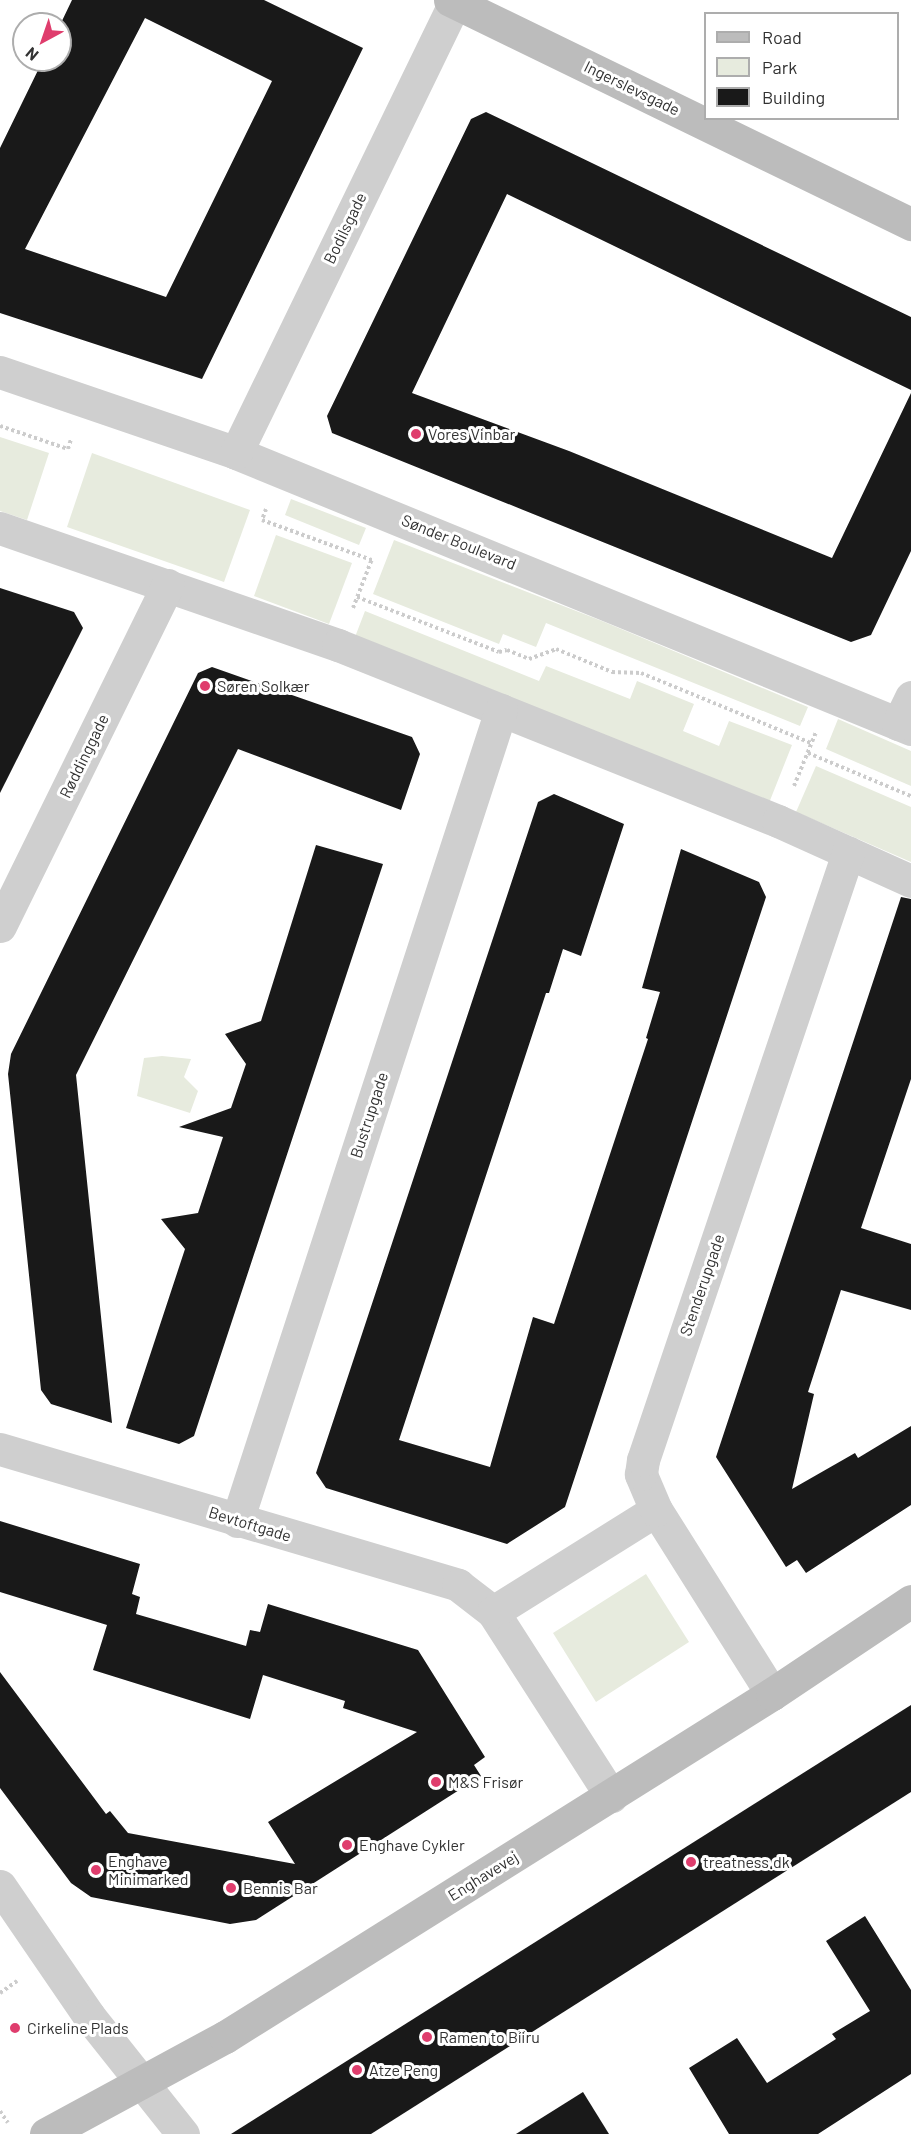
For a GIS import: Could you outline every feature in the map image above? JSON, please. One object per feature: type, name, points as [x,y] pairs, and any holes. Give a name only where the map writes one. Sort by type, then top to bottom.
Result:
[{"type":"street","name":"Ingerslevsgade","points":[[453,1],[911,224]]},
{"type":"street","name":"Bodilsgade","points":[[236,453],[453,1]]},
{"type":"street","name":"Sønder Boulevard","points":[[0,372],[236,453],[832,695],[907,717]]},
{"type":"street","points":[[0,528],[338,645],[778,821],[911,881]]},
{"type":"street","name":"Røddinggade","points":[[0,926],[168,585]]},
{"type":"street","name":"Bustrupgade","points":[[237,1521],[501,710]]},
{"type":"street","name":"Stenderupgade","points":[[772,1694],[656,1510],[643,1481],[643,1460],[848,853]]},
{"type":"street","name":"Bevtoftgade","points":[[0,1449],[458,1586],[493,1612],[611,1796]]},
{"type":"street","points":[[493,1612],[656,1510]]},
{"type":"street","name":"Enghavevej","points":[[46,2134],[225,2037],[772,1694],[911,1601]]},
{"type":"street","points":[[0,1886],[89,2016],[183,2134]]},
{"type":"path","points":[[0,426],[68,449]]},
{"type":"path","points":[[338,645],[390,514]]},
{"type":"path","points":[[279,526],[372,560]]},
{"type":"path","points":[[357,597],[498,652],[507,650],[529,659],[556,649],[612,672],[641,673],[811,743]]},
{"type":"path","points":[[778,821],[832,695]]},
{"type":"path","points":[[808,753],[911,796]]},
{"type":"green space","points":[[0,437],[49,453],[27,520],[0,511]]},
{"type":"green space","points":[[92,453],[250,510],[224,582],[67,527]]},
{"type":"green space","points":[[291,499],[366,528],[359,545],[285,515]]},
{"type":"green space","points":[[276,535],[352,563],[329,624],[254,596]]},
{"type":"green space","points":[[394,540],[602,621],[808,707],[800,726],[546,623],[536,647],[503,634],[499,644],[373,594]]},
{"type":"green space","points":[[365,611],[539,681],[546,666],[630,699],[637,681],[694,704],[683,731],[719,746],[729,721],[792,745],[769,803],[355,637]]},
{"type":"green space","points":[[838,719],[911,751],[911,786],[826,749]]},
{"type":"green space","points":[[816,766],[911,807],[911,862],[796,812]]},
{"type":"green space","points":[[162,1056],[191,1059],[184,1077],[198,1091],[190,1113],[137,1096],[144,1058]]},
{"type":"green space","points":[[646,1574],[689,1642],[596,1702],[553,1633]]},
{"type":"building","points":[[72,0],[264,0],[363,48],[202,379],[0,313],[0,148],[37,72],[72,72],[72,12],[66,12]],"holes":[[[145,18],[272,81],[166,297],[25,249]]]},
{"type":"building","points":[[486,112],[911,317],[911,390],[507,194],[412,393],[569,451],[832,558],[911,393],[911,551],[871,635],[851,642],[332,433],[327,416],[471,119]]},
{"type":"building","points":[[0,588],[74,612],[83,628],[0,793]]},
{"type":"building","points":[[212,667],[412,737],[420,754],[401,810],[238,749],[76,1075],[112,1423],[51,1404],[41,1390],[8,1074],[11,1054],[198,673]]},
{"type":"building","points":[[554,794],[624,824],[581,956],[563,949],[549,993],[546,993],[399,1440],[490,1467],[533,1317],[554,1324],[648,1039],[646,1038],[660,992],[642,988],[681,849],[759,882],[766,897],[565,1507],[507,1544],[326,1488],[316,1473],[538,802]]},
{"type":"building","points":[[316,845],[383,864],[194,1436],[179,1444],[126,1428],[185,1249],[161,1219],[198,1213],[223,1137],[179,1127],[231,1108],[246,1064],[225,1034],[261,1021]]},
{"type":"building","points":[[901,897],[911,899],[911,1079],[861,1228],[911,1244],[911,1310],[841,1290],[808,1392],[814,1394],[792,1489],[855,1453],[858,1458],[911,1426],[911,1505],[806,1573],[797,1560],[786,1567],[716,1457]]},
{"type":"building","points":[[0,1521],[140,1564],[132,1594],[140,1597],[136,1614],[246,1646],[250,1630],[260,1632],[268,1604],[418,1650],[485,1757],[474,1765],[481,1776],[256,1920],[230,1924],[91,1897],[71,1883],[0,1788],[0,1672],[106,1814],[110,1811],[128,1833],[295,1864],[268,1822],[417,1732],[343,1708],[345,1701],[263,1675],[250,1719],[93,1670],[107,1625],[0,1592]]},
{"type":"building","points":[[911,1705],[911,1792],[371,2134],[231,2134]]},
{"type":"building","points":[[865,1916],[911,1990],[911,2074],[818,2134],[729,2134],[689,2068],[737,2038],[767,2083],[836,2039],[832,2034],[870,2011],[826,1941]]},
{"type":"building","points":[[583,2092],[609,2134],[516,2134]]},
{"type":"place","name":"Vores Vinbar","points":[[416,434]]},
{"type":"place","name":"Søren Solkær","points":[[205,686]]},
{"type":"place","name":"M&S Frisør","points":[[436,1782]]},
{"type":"place","name":"Enghave Cykler","points":[[347,1845]]},
{"type":"place","name":"treatness.dk","points":[[691,1862]]},
{"type":"place","name":"Enghave Minimarked","points":[[96,1870]]},
{"type":"place","name":"Bennis Bar","points":[[231,1888]]},
{"type":"place","name":"Cirkeline Plads","points":[[15,2028]]},
{"type":"place","name":"Ramen to Bíiru","points":[[427,2037]]},
{"type":"place","name":"Atze Peng","points":[[357,2070]]}]
